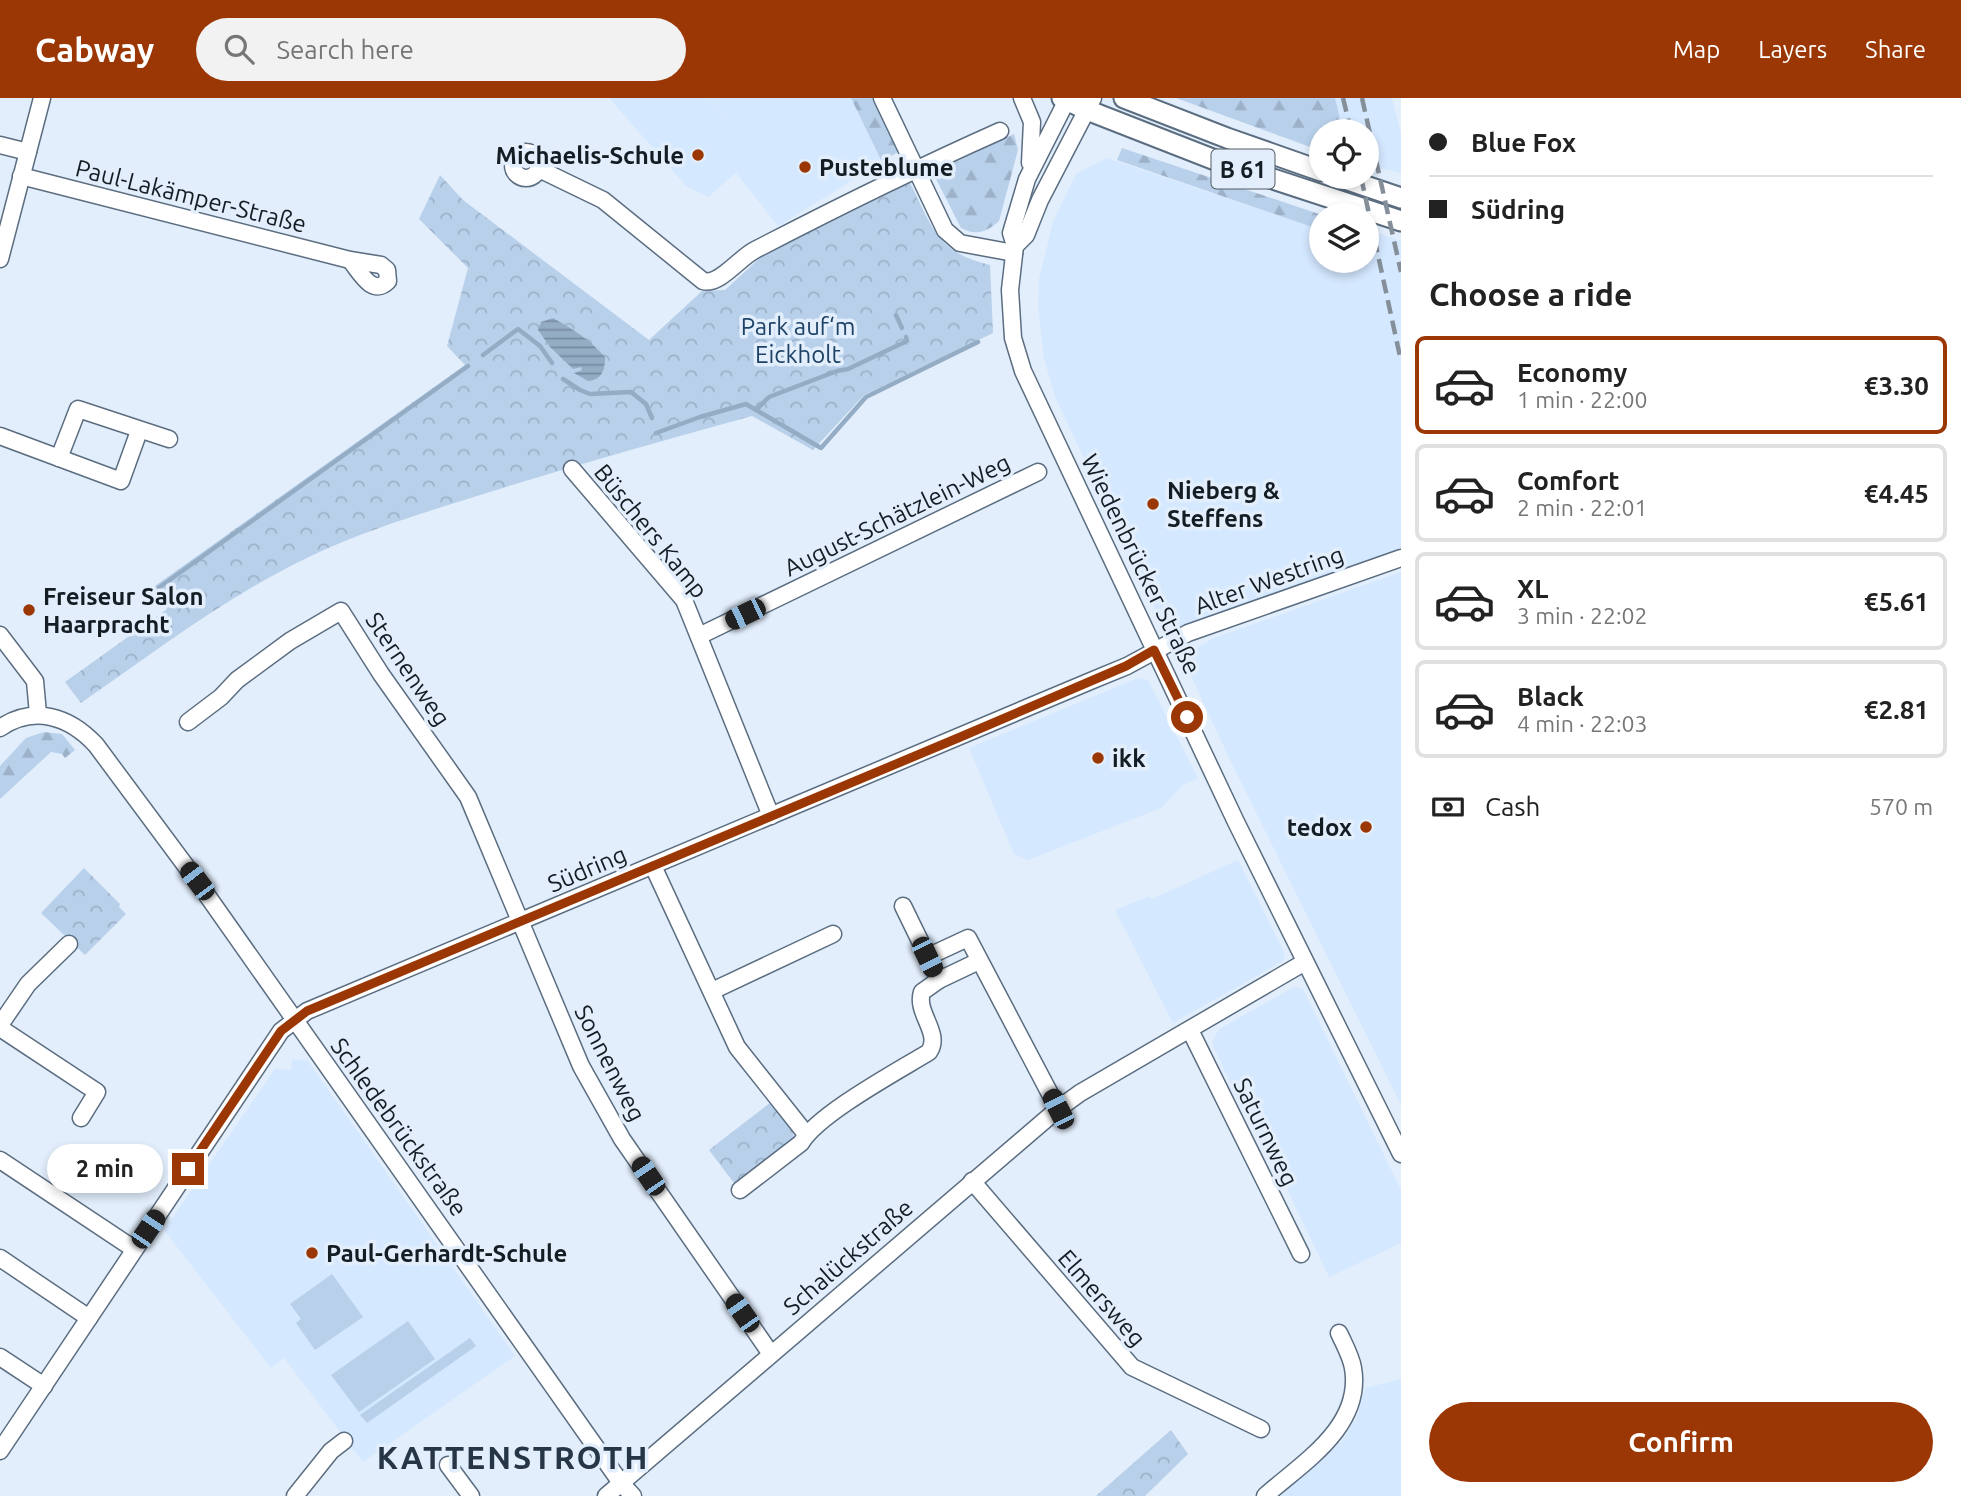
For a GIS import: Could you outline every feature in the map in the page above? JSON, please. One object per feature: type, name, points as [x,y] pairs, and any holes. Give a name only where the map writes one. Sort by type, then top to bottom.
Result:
[{"type":"main road","name":"B 61","points":[[1124,98],[1309,167]]},
{"type":"main road","name":"B 61","points":[[1066,99],[1090,104],[1215,160],[1401,221]]},
{"type":"main road","points":[[1374,189],[1401,198]]},
{"type":"street","points":[[0,259],[42,98]]},
{"type":"street","points":[[883,98],[945,230],[960,243],[1014,249]]},
{"type":"street","points":[[1022,98],[1032,122],[1027,179]]},
{"type":"street","name":"Wiedenbrücker Straße","points":[[1066,99],[1027,179],[1011,233],[1014,249],[1010,303],[1013,338],[1023,370],[1154,650],[1401,1154]]},
{"type":"street","name":"Wiedenbrücker Straße","points":[[1014,249],[1026,234],[1040,200],[1090,104]]},
{"type":"street","points":[[539,169],[603,200],[708,283],[717,281],[743,256],[916,168],[1000,131]]},
{"type":"street","points":[[0,145],[27,152]]},
{"type":"street","name":"Paul-Lakämper-Straße","points":[[21,176],[350,260]]},
{"type":"street","points":[[59,458],[78,409],[169,439]]},
{"type":"street","points":[[0,436],[121,481],[139,431]]},
{"type":"street","name":"Büschers Kamp","points":[[572,468],[684,600],[771,817]]},
{"type":"street","name":"August-Schätzlein-Weg","points":[[699,636],[1038,472]]},
{"type":"street","name":"Alter Westring","points":[[1154,650],[1188,633],[1401,558]]},
{"type":"street","name":"Sternenweg","points":[[188,722],[237,680],[290,641],[341,611],[381,674],[468,797],[520,922]]},
{"type":"street","points":[[0,635],[35,681],[38,714],[19,718],[0,728]]},
{"type":"street","name":"Südring","points":[[0,1451],[281,1031],[294,1020],[307,1011],[1115,671],[1154,650]]},
{"type":"street","name":"Schledebrückstraße","points":[[38,714],[59,718],[84,732],[96,744],[161,830],[432,1211],[621,1483],[633,1496]]},
{"type":"street","points":[[653,866],[737,1047],[806,1133]]},
{"type":"street","points":[[903,905],[939,980]]},
{"type":"street","name":"Sonnenweg","points":[[520,922],[581,1066],[622,1139],[771,1354]]},
{"type":"street","points":[[712,991],[833,934]]},
{"type":"street","points":[[927,957],[968,938],[1058,1109]]},
{"type":"street","points":[[69,944],[29,985],[0,1027],[97,1093],[80,1118]]},
{"type":"street","points":[[740,1190],[801,1143],[806,1133],[845,1104],[929,1052],[933,1039],[920,999],[926,988],[979,961]]},
{"type":"street","name":"Schalückstraße","points":[[606,1496],[1058,1109],[1080,1093],[1305,962]]},
{"type":"street","name":"Saturnweg","points":[[1190,1030],[1301,1254]]},
{"type":"street","points":[[0,1160],[134,1249]]},
{"type":"street","name":"Elmersweg","points":[[972,1181],[1132,1367],[1261,1429]]},
{"type":"street","points":[[0,1258],[89,1318]]},
{"type":"street","points":[[1265,1496],[1333,1436],[1348,1414],[1353,1369],[1339,1333]]},
{"type":"street","points":[[0,1357],[44,1386]]},
{"type":"street","points":[[295,1496],[331,1451],[344,1441]]},
{"type":"street","points":[[448,1465],[471,1496]]},
{"type":"shaded area","name":"Pusteblume","points":[[609,98],[709,98],[730,125],[710,98],[851,98],[882,162],[778,226],[736,173],[708,197],[686,186]]},
{"type":"shaded area","points":[[1335,98],[1392,98],[1401,134],[1401,173],[1379,168],[1379,119],[1340,119]]},
{"type":"shaded area","points":[[1107,158],[1309,226],[1309,273],[1379,273],[1379,233],[1401,241],[1401,548],[1171,629],[1163,625],[1056,399],[1044,359],[1038,305],[1039,279],[1053,222],[1076,174]]},
{"type":"shaded area","points":[[553,318],[581,335],[605,357],[603,370],[597,379],[588,381],[574,373],[582,370],[581,367],[573,369],[550,347],[538,330],[541,322]]},
{"type":"shaded area","points":[[1401,572],[1401,1105],[1231,762],[1184,661],[1187,653],[1214,638]]},
{"type":"shaded area","points":[[1138,678],[1148,680],[1198,778],[1183,785],[1161,808],[1028,860],[1014,854],[969,748]]},
{"type":"shaded area","points":[[1238,860],[1285,954],[1283,961],[1173,1023],[1115,910],[1150,896],[1152,899]]},
{"type":"shaded area","points":[[1294,987],[1303,989],[1401,1190],[1401,1243],[1329,1277],[1246,1103],[1237,1098],[1212,1043],[1219,1029]]},
{"type":"shaded area","name":"Paul-Gerhardt-Schule","points":[[292,1059],[308,1061],[515,1356],[363,1462],[284,1358],[271,1368],[164,1230],[275,1069],[291,1070]]},
{"type":"shaded area","points":[[1401,1379],[1401,1496],[1281,1496],[1342,1441],[1357,1417],[1365,1388]]},
{"type":"green space","points":[[851,98],[872,98],[898,152],[882,162]]},
{"type":"green space","points":[[1176,98],[1335,98],[1340,119],[1309,119],[1309,147]]},
{"type":"green space","points":[[1014,134],[1018,150],[999,221],[981,232],[961,228],[933,173]]},
{"type":"green space","points":[[1122,148],[1309,211],[1309,226],[1117,160]]},
{"type":"green space","name":"Park auf‘m Eickholt","points":[[440,175],[463,200],[649,340],[702,291],[725,290],[762,256],[910,183],[938,236],[958,253],[990,265],[993,333],[864,395],[813,450],[752,416],[525,481],[357,536],[282,570],[252,587],[81,703],[65,682],[167,609],[152,588],[465,365],[447,346],[468,268],[419,219]]},
{"type":"green space","points":[[44,732],[62,734],[75,750],[65,758],[62,754],[51,752],[0,799],[0,766],[26,738]]},
{"type":"green space","points":[[84,868],[120,904],[119,907],[126,914],[85,955],[41,913]]},
{"type":"green space","points":[[771,1102],[793,1131],[793,1142],[737,1187],[709,1150]]},
{"type":"green space","points":[[332,1274],[363,1317],[315,1350],[296,1323],[301,1319],[290,1304]]},
{"type":"green space","points":[[408,1321],[435,1359],[359,1412],[331,1375]]},
{"type":"green space","points":[[470,1338],[476,1346],[367,1423],[360,1415]]},
{"type":"green space","points":[[1171,1430],[1188,1454],[1145,1496],[1096,1496]]},
{"type":"waterway","points":[[896,315],[902,328]]},
{"type":"waterway","points":[[483,355],[518,329],[540,346],[552,363]]},
{"type":"waterway","points":[[756,410],[769,397],[848,369],[907,341],[906,337]]},
{"type":"waterway","points":[[656,433],[746,404],[821,448],[866,397],[978,342]]},
{"type":"waterway","points":[[157,589],[468,366]]},
{"type":"waterway","points":[[563,379],[590,394],[631,392],[646,404],[652,418]]},
{"type":"railway","points":[[1343,98],[1348,119]]},
{"type":"railway","points":[[1362,98],[1401,272]]},
{"type":"railway","points":[[1364,189],[1401,361]]},
{"type":"place","name":"Michaelis-Schule","points":[[698,155]]},
{"type":"place","name":"Pusteblume","points":[[805,167]]},
{"type":"place","name":"Nieberg & Steffens","points":[[1153,504]]},
{"type":"place","name":"Freiseur Salon Haarpracht","points":[[29,610]]},
{"type":"place","name":"ikk","points":[[1098,758]]},
{"type":"place","name":"tedox","points":[[1366,827]]},
{"type":"place","name":"Paul-Gerhardt-Schule","points":[[312,1253]]},
{"type":"district","name":"KATTENSTROTH","points":[[513,1457]]},
{"type":"route","points":[[188,1169],[281,1031],[307,1011],[958,738],[1126,666],[1154,650],[1187,717]]}]
